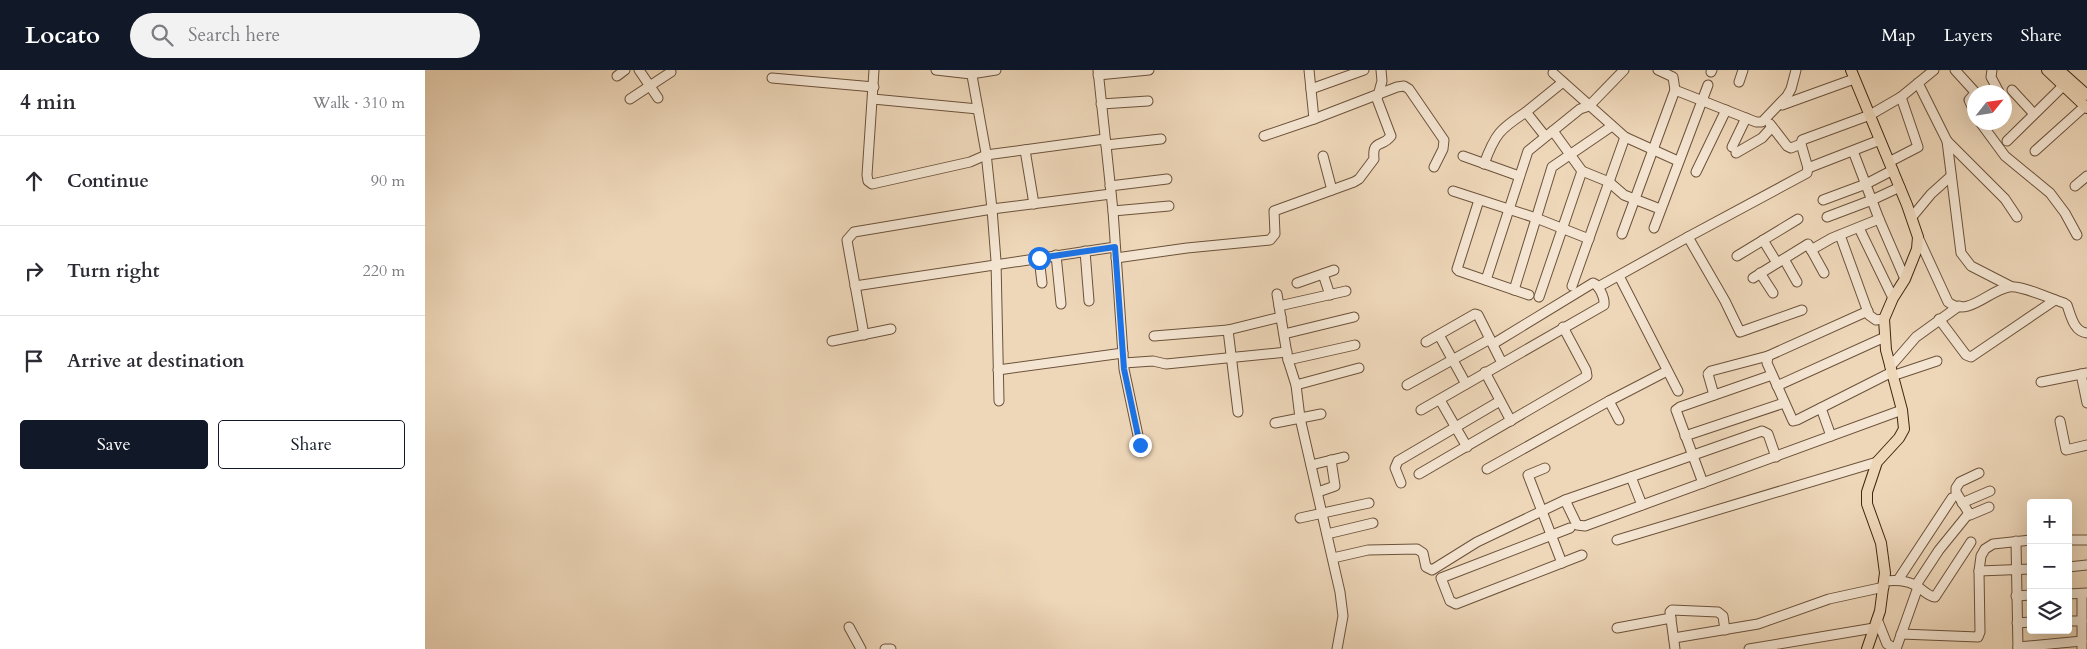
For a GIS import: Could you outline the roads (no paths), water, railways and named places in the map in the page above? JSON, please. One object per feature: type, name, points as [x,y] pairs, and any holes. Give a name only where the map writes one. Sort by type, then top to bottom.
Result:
[{"type":"main road","points":[[2047,70],[2086,107]]},
{"type":"main road","points":[[2059,70],[2087,95]]},
{"type":"main road","points":[[1853,74],[1912,217],[1918,237],[1917,249],[1905,279],[1893,298],[1884,319],[1891,372],[1902,410],[1904,426],[1902,433],[1877,462],[1867,492],[1867,504],[1881,544],[1884,584],[1876,624],[1867,649]]},
{"type":"street","points":[[617,76],[625,70]]},
{"type":"street","points":[[639,70],[658,98]]},
{"type":"street","points":[[875,70],[868,181],[873,184],[957,166],[986,155],[1106,142],[1161,139]]},
{"type":"street","points":[[935,70],[971,72],[996,70]]},
{"type":"street","points":[[1140,445],[1124,363],[1113,211],[1098,72],[1149,70]]},
{"type":"street","points":[[1309,70],[1314,119]]},
{"type":"street","points":[[1311,89],[1364,70]]},
{"type":"street","points":[[1116,258],[1273,239],[1275,234],[1273,211],[1359,179],[1374,158],[1373,149],[1375,146],[1391,136],[1377,96],[1382,81],[1381,70]]},
{"type":"street","points":[[1485,280],[1528,151],[1580,109],[1589,106],[1623,70]]},
{"type":"street","points":[[1622,234],[1675,90],[1673,78],[1658,70]]},
{"type":"street","points":[[1739,82],[1743,70]]},
{"type":"street","points":[[1675,90],[1756,122],[1762,122],[1787,96],[1796,70]]},
{"type":"street","points":[[1746,118],[1734,150],[1762,138],[1771,125],[1787,146],[1791,148],[1801,144],[1802,140],[1869,115],[1901,97],[1935,70]]},
{"type":"street","points":[[1955,70],[1968,85]]},
{"type":"street","points":[[1992,70],[1991,76],[1996,85]]},
{"type":"street","points":[[630,100],[671,72]]},
{"type":"street","points":[[971,72],[986,155],[992,209],[996,264],[999,401]]},
{"type":"street","points":[[1553,73],[1625,137],[1678,161]]},
{"type":"street","points":[[1783,105],[1853,74]]},
{"type":"street","points":[[772,78],[873,87]]},
{"type":"street","points":[[1485,164],[1493,141],[1499,132],[1563,82]]},
{"type":"street","points":[[1919,83],[1947,141],[2005,199],[2017,217]]},
{"type":"street","points":[[1654,228],[1708,85]]},
{"type":"street","points":[[1264,136],[1404,86],[1409,88],[1443,140],[1443,149],[1434,166]]},
{"type":"street","points":[[2007,141],[2063,86]]},
{"type":"street","points":[[2012,90],[2034,114]]},
{"type":"street","points":[[1823,200],[1866,184],[1918,147],[1901,97]]},
{"type":"street","points":[[873,99],[978,109]]},
{"type":"street","points":[[1101,104],[1148,101]]},
{"type":"street","points":[[2035,151],[2086,107]]},
{"type":"street","points":[[1696,172],[1725,110]]},
{"type":"street","points":[[1526,112],[1583,171],[1609,182],[1619,192],[1660,209]]},
{"type":"street","points":[[1514,290],[1552,167],[1612,126]]},
{"type":"street","points":[[1986,130],[2005,156],[2050,193],[2065,213],[2077,235]]},
{"type":"street","points":[[1573,286],[1625,137]]},
{"type":"street","points":[[1808,168],[1880,140]]},
{"type":"street","points":[[1947,141],[1961,253],[1971,266],[2010,286],[2055,300],[2067,306],[2076,328],[2081,333],[2087,333]]},
{"type":"street","points":[[1598,287],[1688,236],[1807,173],[1808,168],[1801,144]]},
{"type":"street","points":[[1025,150],[1034,204]]},
{"type":"street","points":[[1853,151],[1879,220],[1905,279]]},
{"type":"street","points":[[1323,156],[1332,190]]},
{"type":"street","points":[[1463,156],[1519,176]]},
{"type":"street","points":[[1539,297],[1583,171]]},
{"type":"street","points":[[1912,217],[1931,194],[1951,176]]},
{"type":"street","points":[[2075,186],[2087,176]]},
{"type":"street","points":[[864,335],[847,240],[854,232],[992,209],[1034,204],[1167,180]]},
{"type":"street","points":[[1827,217],[1900,187]]},
{"type":"street","points":[[1453,191],[1508,208],[1589,239]]},
{"type":"street","points":[[1479,200],[1457,269],[1459,272],[1529,295]]},
{"type":"street","points":[[1113,211],[1169,206]]},
{"type":"street","points":[[1737,256],[1799,219]]},
{"type":"street","points":[[1811,250],[1840,235],[1879,220]]},
{"type":"street","points":[[1859,228],[1893,298]]},
{"type":"street","points":[[1840,235],[1868,311],[1873,319],[1884,319]]},
{"type":"street","points":[[1688,236],[1741,332],[1802,310]]},
{"type":"street","points":[[1918,237],[1948,302],[1952,305],[1959,306],[1976,303],[2010,286]]},
{"type":"street","points":[[1763,240],[1797,282]]},
{"type":"street","points":[[1773,293],[1757,275],[1808,244],[1823,273]]},
{"type":"street","points":[[855,286],[1115,247]]},
{"type":"street","points":[[1085,251],[1089,301]]},
{"type":"street","points":[[1056,255],[1061,304]]},
{"type":"street","points":[[1039,258],[1042,283]]},
{"type":"street","points":[[1297,283],[1334,270]]},
{"type":"street","points":[[1323,274],[1329,295]]},
{"type":"street","points":[[1619,276],[1678,391]]},
{"type":"street","points":[[1407,385],[1491,341],[1593,283],[1598,287],[1604,301],[1603,305],[1421,410]]},
{"type":"street","points":[[1279,306],[1346,291]]},
{"type":"street","points":[[1277,294],[1287,356],[1297,384],[1300,418],[1340,592],[1343,616],[1337,649]]},
{"type":"street","points":[[1939,319],[1966,355],[1971,357],[2055,300]]},
{"type":"street","points":[[1891,372],[1916,337],[1959,306]]},
{"type":"street","points":[[1714,395],[1708,374],[1711,371],[1768,356],[1868,311]]},
{"type":"street","points":[[1426,342],[1475,314],[1503,363]]},
{"type":"street","points":[[1154,336],[1229,330],[1281,317]]},
{"type":"street","points":[[1284,334],[1354,317]]},
{"type":"street","points":[[1419,474],[1587,376],[1588,374],[1563,327]]},
{"type":"street","points":[[832,341],[891,329]]},
{"type":"street","points":[[1229,330],[1238,412]]},
{"type":"street","points":[[1439,335],[1466,384]]},
{"type":"street","points":[[1777,386],[1885,337]]},
{"type":"street","points":[[1124,363],[1153,361],[1166,364],[1232,358],[1287,356],[1355,345]]},
{"type":"street","points":[[998,370],[1123,353]]},
{"type":"street","points":[[1768,356],[1767,363],[1793,420],[1797,420],[1891,372],[1937,361]]},
{"type":"street","points":[[1297,384],[1359,368]]},
{"type":"street","points":[[1487,469],[1667,371]]},
{"type":"street","points":[[1485,372],[1511,421]]},
{"type":"street","points":[[2041,382],[2084,374],[2087,403]]},
{"type":"street","points":[[1703,483],[1676,410],[1679,407],[1772,375]]},
{"type":"street","points":[[1440,400],[1467,447]]},
{"type":"street","points":[[1401,483],[1395,468],[1397,460],[1500,401]]},
{"type":"street","points":[[1609,401],[1619,420]]},
{"type":"street","points":[[1685,436],[1784,402]]},
{"type":"street","points":[[1821,408],[1831,436]]},
{"type":"street","points":[[1565,500],[1575,521],[1580,526],[1776,457],[1902,410]]},
{"type":"street","points":[[1275,423],[1321,414]]},
{"type":"street","points":[[2060,421],[2066,450],[2087,445]]},
{"type":"street","points":[[1333,558],[1368,550],[1417,549],[1423,553],[1426,567],[1432,570],[1477,542],[1565,500],[1761,430],[1768,434],[1776,457]]},
{"type":"street","points":[[1311,465],[1344,457]]},
{"type":"street","points":[[1318,492],[1335,486],[1331,460]]},
{"type":"street","points":[[1617,540],[1877,462]]},
{"type":"street","points":[[1545,468],[1528,475],[1562,563]]},
{"type":"street","points":[[1969,513],[1956,492],[1957,485],[1979,473]]},
{"type":"street","points":[[1631,477],[1642,505]]},
{"type":"street","points":[[1962,503],[1990,491]]},
{"type":"street","points":[[1898,580],[1952,498]]},
{"type":"street","points":[[1300,518],[1369,502]]},
{"type":"street","points":[[1749,649],[1876,624],[1887,644],[1896,649],[1917,586],[1939,550],[1969,513],[1989,507]]},
{"type":"street","points":[[1327,534],[1373,523]]},
{"type":"street","points":[[1570,528],[1441,579],[1450,600],[1456,604],[1582,555]]},
{"type":"street","points":[[2072,540],[2087,540]]},
{"type":"street","points":[[1901,634],[1978,637],[1980,632],[1979,571],[1981,556],[1985,549],[1993,544],[2027,541]]},
{"type":"street","points":[[1674,638],[1769,621],[1829,599],[1898,580],[1917,586],[1930,596],[1935,597],[1971,542]]},
{"type":"street","points":[[2016,542],[2018,648],[2083,639],[2082,621],[2085,593],[2072,594]]},
{"type":"street","points":[[2072,567],[2087,565]]},
{"type":"street","points":[[1979,571],[2027,569]]},
{"type":"street","points":[[2016,596],[2027,595]]},
{"type":"street","points":[[1675,649],[1670,612],[1674,610],[1718,612],[1723,616],[1725,630]]},
{"type":"street","points":[[1617,628],[1671,618]]},
{"type":"street","points":[[2072,621],[2082,621]]},
{"type":"street","points":[[2017,623],[2027,622]]},
{"type":"street","points":[[849,627],[861,649]]},
{"type":"street","points":[[885,649],[891,649]]}]
